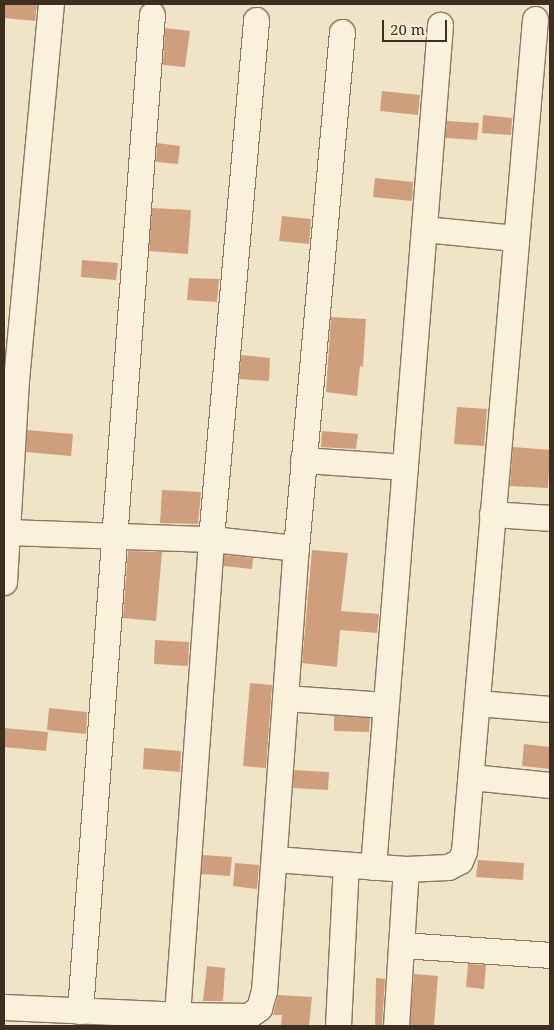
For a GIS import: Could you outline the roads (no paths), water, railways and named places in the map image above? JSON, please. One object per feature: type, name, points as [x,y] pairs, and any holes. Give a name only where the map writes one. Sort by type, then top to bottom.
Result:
[{"type":"street","points":[[4,582],[7,532],[10,379],[51,4]]},
{"type":"street","points":[[80,1010],[152,15]]},
{"type":"street","points":[[275,859],[373,868],[448,867],[460,861],[464,850],[472,778],[492,514],[535,19]]},
{"type":"street","points":[[177,1015],[211,539],[256,20]]},
{"type":"street","points":[[373,868],[440,25]]},
{"type":"street","points":[[4,1006],[177,1015],[235,1021],[248,1016],[259,1008],[264,992],[296,548],[342,32]]},
{"type":"street","points":[[424,229],[516,238]]},
{"type":"street","points":[[304,460],[405,467]]},
{"type":"street","points":[[492,514],[550,518]]},
{"type":"street","points":[[7,532],[211,539],[296,548]]},
{"type":"street","points":[[285,698],[386,705]]},
{"type":"street","points":[[477,703],[550,710]]},
{"type":"street","points":[[472,778],[550,786]]},
{"type":"street","points":[[338,1026],[346,865]]},
{"type":"street","points":[[396,1026],[406,869]]},
{"type":"street","points":[[401,945],[550,955]]}]
